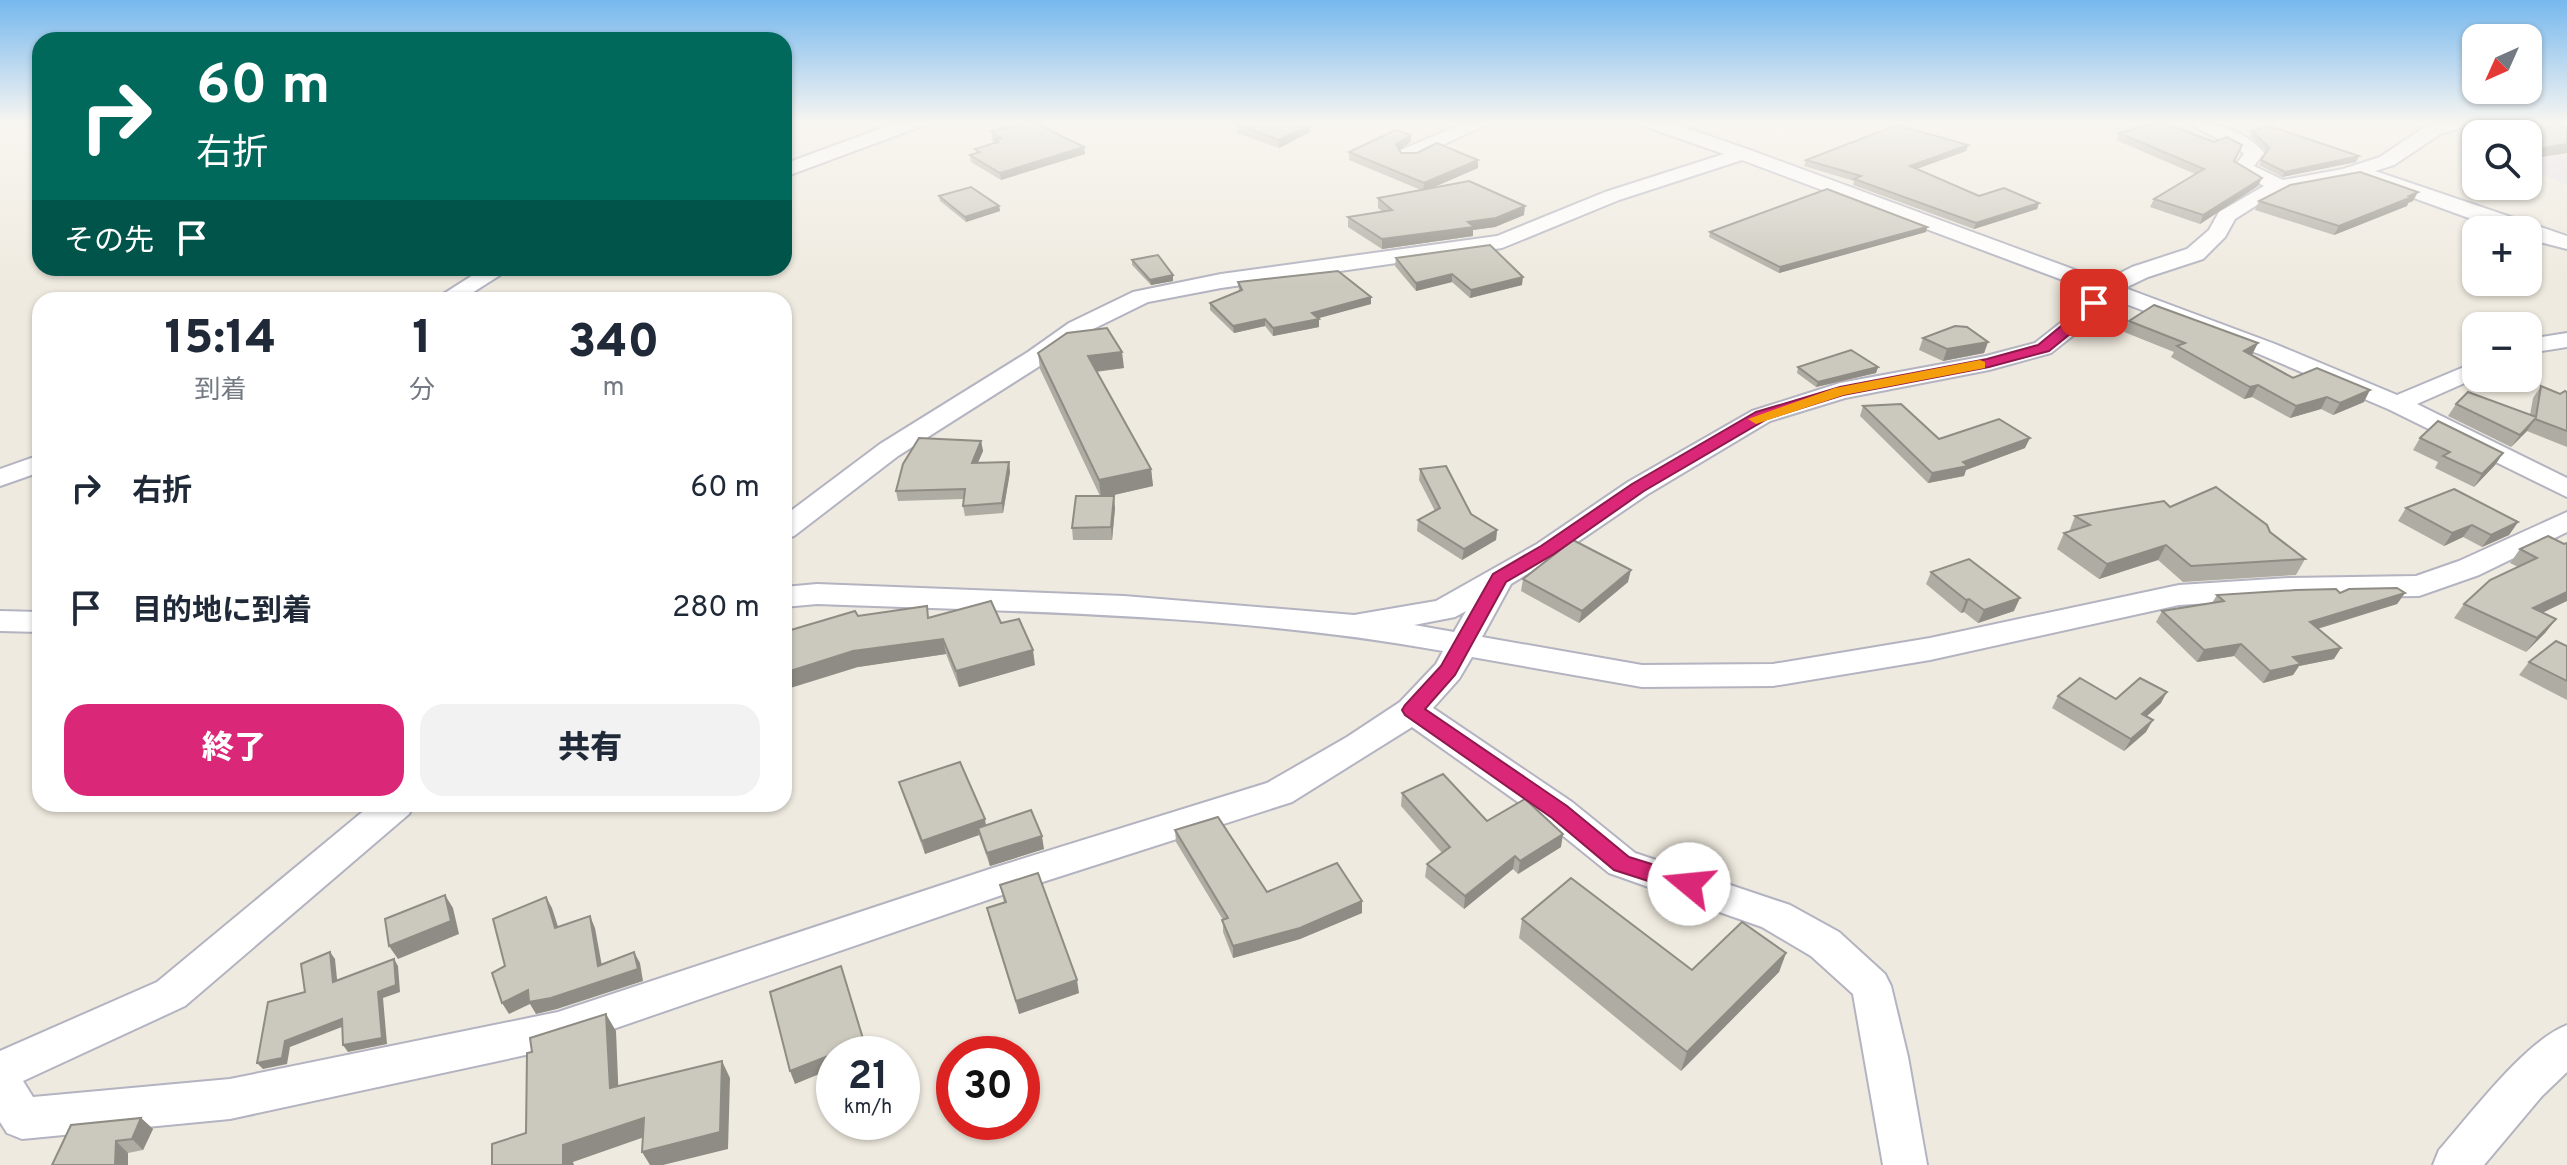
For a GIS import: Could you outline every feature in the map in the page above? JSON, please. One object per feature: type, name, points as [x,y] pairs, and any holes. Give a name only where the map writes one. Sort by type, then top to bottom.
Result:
[{"type":"street","points":[[792,524],[889,450],[1037,357],[1077,328],[1141,297],[1221,281],[1502,242],[1612,196],[1673,176]]},
{"type":"street","points":[[1803,176],[2267,349],[2397,404],[2567,489]]},
{"type":"street","points":[[2260,176],[2280,186]]},
{"type":"street","points":[[1354,625],[1444,610],[1547,550],[1638,488],[1761,416],[1840,391],[1989,363],[2043,348],[2081,318],[2106,289],[2140,272],[2195,254],[2218,233],[2226,216],[2280,186],[2329,176]]},
{"type":"street","points":[[2372,176],[2483,216]]},
{"type":"street","points":[[2542,236],[2567,243]]},
{"type":"street","points":[[459,292],[486,276]]},
{"type":"street","points":[[2542,344],[2567,340]]},
{"type":"street","points":[[2397,404],[2462,375]]},
{"type":"street","points":[[0,478],[32,466]]},
{"type":"street","points":[[792,596],[817,594],[1124,606],[1354,625],[1642,676],[1773,675],[1930,649],[2179,595],[2289,588],[2419,586],[2469,568],[2567,521]]},
{"type":"street","points":[[0,1081],[22,1119],[230,1099],[558,1030],[993,883],[1279,793],[1359,746],[1412,710],[1448,671],[1465,645],[1499,578]]},
{"type":"street","points":[[0,621],[32,622]]},
{"type":"street","points":[[1412,710],[1559,812],[1622,863],[1776,916],[1825,944],[1871,986],[1887,1057],[1905,1165]]},
{"type":"street","points":[[0,1071],[171,994],[387,812]]},
{"type":"street","points":[[2455,1165],[2527,1082],[2567,1044]]},
{"type":"shaded area","points":[[2547,176],[2567,176],[2567,185]]},
{"type":"building","points":[[1408,176],[1440,176],[1424,183]]},
{"type":"building","points":[[1860,176],[1934,176],[1979,196],[2004,188],[2039,203],[1976,223],[1854,179]]},
{"type":"building","points":[[2192,176],[2262,178],[2203,215],[2154,199]]},
{"type":"building","points":[[2336,176],[2373,176],[2418,192],[2339,226],[2259,201],[2290,185]]},
{"type":"building","points":[[1469,181],[1525,206],[1496,218],[1468,222],[1474,227],[1382,239],[1348,217],[1392,210],[1378,198]]},
{"type":"building","points":[[971,187],[999,206],[965,217],[939,196]]},
{"type":"building","points":[[1827,189],[1927,227],[1780,267],[1710,232]]},
{"type":"building","points":[[1490,245],[1523,277],[1471,290],[1452,274],[1416,283],[1396,258]]},
{"type":"building","points":[[1158,255],[1173,275],[1150,280],[1132,260]]},
{"type":"building","points":[[1338,271],[1371,297],[1312,313],[1319,319],[1273,328],[1265,319],[1233,326],[1210,303],[1242,290],[1238,282]]},
{"type":"building","points":[[2154,305],[2258,343],[2244,351],[2293,378],[2317,368],[2370,390],[2340,403],[2327,397],[2296,406],[2258,385],[2250,387],[2177,346],[2185,343],[2129,321]]},
{"type":"building","points":[[1955,326],[1967,327],[1988,342],[1947,349],[1923,338]]},
{"type":"building","points":[[1107,328],[1122,352],[1088,356],[1151,469],[1099,480],[1038,353],[1067,333]]},
{"type":"building","points":[[1851,350],[1878,367],[1818,382],[1798,367]]},
{"type":"building","points":[[2542,386],[2560,394],[2567,392],[2567,431],[2535,419],[2520,435],[2456,404],[2468,392],[2536,417]]},
{"type":"building","points":[[1901,404],[1939,439],[1999,419],[2030,438],[1963,462],[1968,466],[1932,473],[1863,406]]},
{"type":"building","points":[[2438,421],[2503,453],[2482,474],[2443,456],[2450,452],[2420,438]]},
{"type":"building","points":[[919,438],[981,441],[972,463],[1009,462],[1002,503],[963,506],[965,489],[896,491],[903,464]]},
{"type":"building","points":[[1446,466],[1471,514],[1497,530],[1464,549],[1418,520],[1440,508],[1420,469]]},
{"type":"building","points":[[2216,487],[2267,525],[2270,532],[2305,559],[2191,566],[2166,545],[2107,564],[2064,533],[2090,525],[2075,516],[2164,501],[2170,507]]},
{"type":"building","points":[[2454,489],[2518,522],[2491,535],[2472,525],[2452,533],[2406,508]]},
{"type":"building","points":[[1076,496],[1114,496],[1111,527],[1072,528]]},
{"type":"building","points":[[2548,536],[2567,543],[2567,592],[2533,608],[2556,619],[2537,638],[2464,604],[2490,580],[2537,558],[2520,549]]},
{"type":"building","points":[[1573,540],[1631,570],[1582,611],[1523,579]]},
{"type":"building","points":[[1969,559],[2020,598],[1984,610],[1931,572]]},
{"type":"building","points":[[2397,588],[2405,593],[2310,622],[2341,648],[2293,657],[2301,664],[2270,671],[2241,644],[2204,650],[2162,611],[2224,601],[2217,595],[2336,589],[2340,593],[2349,589]]},
{"type":"building","points":[[991,601],[1001,623],[1019,619],[1033,650],[956,671],[943,639],[853,651],[792,670],[792,630],[855,611],[858,616],[927,606],[928,618]]},
{"type":"building","points":[[2556,641],[2567,646],[2567,681],[2529,662]]},
{"type":"building","points":[[2080,678],[2116,699],[2140,678],[2167,692],[2142,714],[2153,720],[2131,739],[2058,696]]},
{"type":"building","points":[[960,762],[985,819],[922,841],[899,782]]},
{"type":"building","points":[[1443,774],[1487,821],[1525,799],[1563,834],[1520,861],[1515,856],[1465,896],[1427,864],[1450,847],[1402,793]]},
{"type":"building","points":[[1031,810],[1042,836],[987,853],[978,828]]},
{"type":"building","points":[[1218,817],[1267,892],[1337,863],[1362,901],[1300,928],[1233,946],[1222,920],[1228,918],[1175,830]]},
{"type":"building","points":[[1038,873],[1077,980],[1016,1001],[987,908],[1006,902],[1000,885]]},
{"type":"building","points":[[1571,878],[1692,970],[1742,922],[1786,953],[1687,1052],[1522,919]]},
{"type":"building","points":[[445,895],[451,921],[389,946],[385,919]]},
{"type":"building","points":[[546,897],[555,928],[590,916],[598,966],[634,952],[638,969],[551,998],[529,1002],[528,990],[502,1003],[492,973],[505,966],[493,919]]},
{"type":"building","points":[[330,952],[333,982],[394,959],[396,985],[378,992],[382,1038],[343,1045],[342,1019],[285,1041],[282,1058],[257,1063],[268,1002],[305,992],[301,964]]},
{"type":"building","points":[[841,966],[862,1036],[816,1036],[816,1061],[790,1071],[770,992]]},
{"type":"building","points":[[606,1014],[610,1088],[722,1061],[720,1132],[642,1152],[644,1118],[563,1145],[563,1165],[492,1165],[492,1144],[526,1133],[527,1053],[532,1052],[530,1038]]},
{"type":"building","points":[[141,1118],[132,1139],[116,1141],[115,1165],[52,1165],[71,1125]]},
{"type":"slow traffic","points":[[1756,419],[1805,400],[1840,391],[1980,365]]},
{"type":"route","points":[[1689,884],[1622,863],[1559,812],[1412,710],[1448,671],[1465,645],[1499,578],[1547,550],[1638,488],[1761,416],[1840,391],[1989,363],[2043,348],[2081,318],[2094,303]]}]
